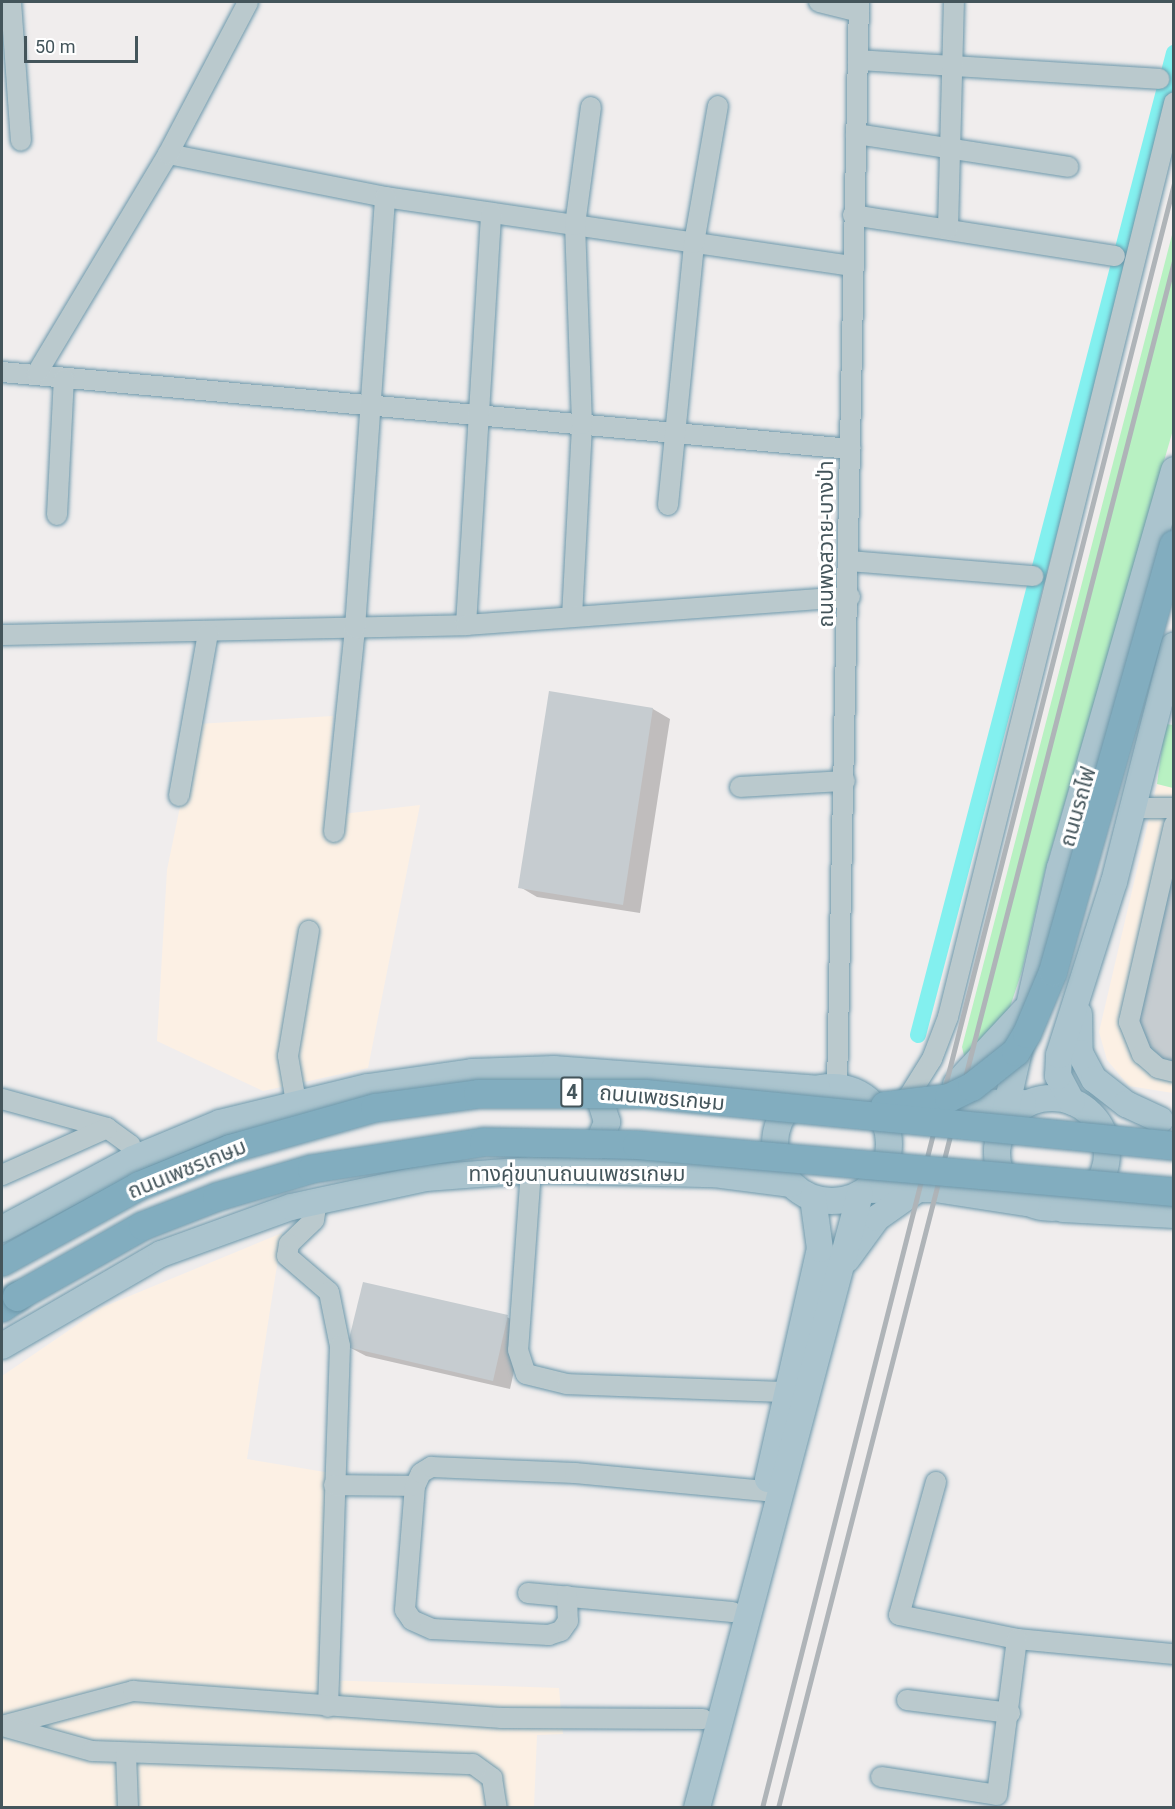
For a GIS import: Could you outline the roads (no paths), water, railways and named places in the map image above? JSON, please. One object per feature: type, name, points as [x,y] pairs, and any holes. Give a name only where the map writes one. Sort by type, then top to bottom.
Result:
[{"type":"highway","points":[[646,1094],[911,1106],[972,1087],[1016,1052],[1053,972],[1173,545]]},
{"type":"highway","name":"ถนนเพชรเกษม","points":[[2,1262],[139,1186],[298,1128],[375,1108],[478,1094],[646,1094],[1173,1146]]},
{"type":"highway","name":"ถนนเพชรเกษม","points":[[9,1302],[143,1226],[217,1197],[312,1169],[484,1142],[637,1145],[1173,1192]]},
{"type":"main road","name":"ถนนรถไฟ","points":[[997,1149],[1060,868],[1173,470]]},
{"type":"main road","points":[[1167,1121],[1106,1115],[1077,1104],[1041,1099],[1011,1117],[997,1149],[1006,1182],[1041,1206],[1084,1198],[1105,1169],[1104,1134],[1077,1104],[1057,1066],[1114,882],[1173,645]]},
{"type":"main road","points":[[1060,868],[1062,885],[1080,900],[1104,895],[1114,882]]},
{"type":"main road","points":[[1082,981],[1078,1041],[1088,1068],[1110,1094],[1167,1121]]},
{"type":"main road","points":[[913,1100],[964,1078],[1030,1002]]},
{"type":"main road","points":[[472,1072],[576,1078],[589,1085],[605,1108],[604,1135],[588,1155],[486,1171]]},
{"type":"main road","name":"4","points":[[4,1224],[133,1159],[220,1123],[296,1102],[472,1072],[634,1073],[836,1089],[913,1100],[1007,1106],[1041,1099]]},
{"type":"main road","points":[[697,1808],[839,1270],[863,1192],[886,1163],[888,1137],[880,1114],[836,1089],[799,1097],[777,1129],[775,1149],[791,1184],[813,1198],[845,1200],[863,1192],[918,1189],[1041,1206],[1173,1215]]},
{"type":"main road","name":"ทางคู่ขนานถนนเพชรเกษม","points":[[2,1346],[161,1254],[317,1202],[426,1178],[486,1171],[531,1170],[714,1174],[791,1184]]},
{"type":"main road","points":[[839,1270],[877,1218],[918,1189]]},
{"type":"main road","points":[[680,1808],[765,1491],[820,1249],[813,1198]]},
{"type":"street","points":[[11,2],[21,141]]},
{"type":"street","points":[[37,373],[168,154],[248,2]]},
{"type":"street","points":[[819,2],[859,7]]},
{"type":"street","points":[[948,228],[955,65],[954,2]]},
{"type":"street","name":"ถนนพงสวาย-บางป่า","points":[[836,1089],[850,597],[851,266],[859,7]]},
{"type":"street","points":[[858,60],[1159,79]]},
{"type":"street","points":[[913,1100],[948,1017],[1173,103]]},
{"type":"street","points":[[668,505],[677,433],[694,243],[718,106]]},
{"type":"street","points":[[572,617],[582,424],[575,225],[591,107]]},
{"type":"street","points":[[856,134],[952,145],[1068,167]]},
{"type":"street","points":[[168,154],[385,197],[851,266]]},
{"type":"street","points":[[334,832],[355,628],[385,197]]},
{"type":"street","points":[[466,625],[491,213]]},
{"type":"street","points":[[853,215],[948,228],[1115,256]]},
{"type":"street","points":[[2,372],[37,373],[64,379],[850,449]]},
{"type":"street","points":[[57,514],[64,379]]},
{"type":"street","points":[[850,561],[1034,576]]},
{"type":"street","points":[[2,635],[208,634],[466,625],[850,597]]},
{"type":"street","points":[[179,796],[208,634]]},
{"type":"street","points":[[740,787],[845,781]]},
{"type":"street","points":[[1132,808],[1173,808]]},
{"type":"street","points":[[1173,825],[1129,1022],[1142,1054],[1158,1068],[1173,1072]]},
{"type":"street","points":[[296,1102],[288,1056],[309,931]]},
{"type":"street","points":[[2,1099],[107,1128],[130,1145],[133,1159]]},
{"type":"street","points":[[2,1175],[107,1128]]},
{"type":"street","points":[[531,1170],[518,1350],[526,1374],[567,1384],[787,1392]]},
{"type":"street","points":[[317,1202],[314,1220],[289,1244],[287,1256],[329,1292],[338,1329],[328,1707]]},
{"type":"street","points":[[567,1596],[568,1620],[561,1631],[549,1635],[432,1629],[412,1620],[405,1610],[415,1486],[431,1467],[765,1491]]},
{"type":"street","points":[[936,1482],[899,1615],[1017,1639],[1173,1654]]},
{"type":"street","points":[[334,1485],[415,1486]]},
{"type":"street","points":[[528,1593],[732,1612]]},
{"type":"street","points":[[881,1778],[997,1795],[1010,1713],[1017,1639]]},
{"type":"street","points":[[3,1727],[99,1696],[133,1691],[502,1718],[703,1719]]},
{"type":"street","points":[[907,1700],[1010,1713]]},
{"type":"street","points":[[3,1727],[54,1745],[126,1753],[473,1764],[492,1778],[497,1808]]},
{"type":"street","points":[[126,1753],[128,1808]]},
{"type":"waterway","points":[[918,1035],[1174,53]]},
{"type":"railway","points":[[762,1808],[1174,183]]},
{"type":"railway","points":[[778,1808],[1174,261]]}]
